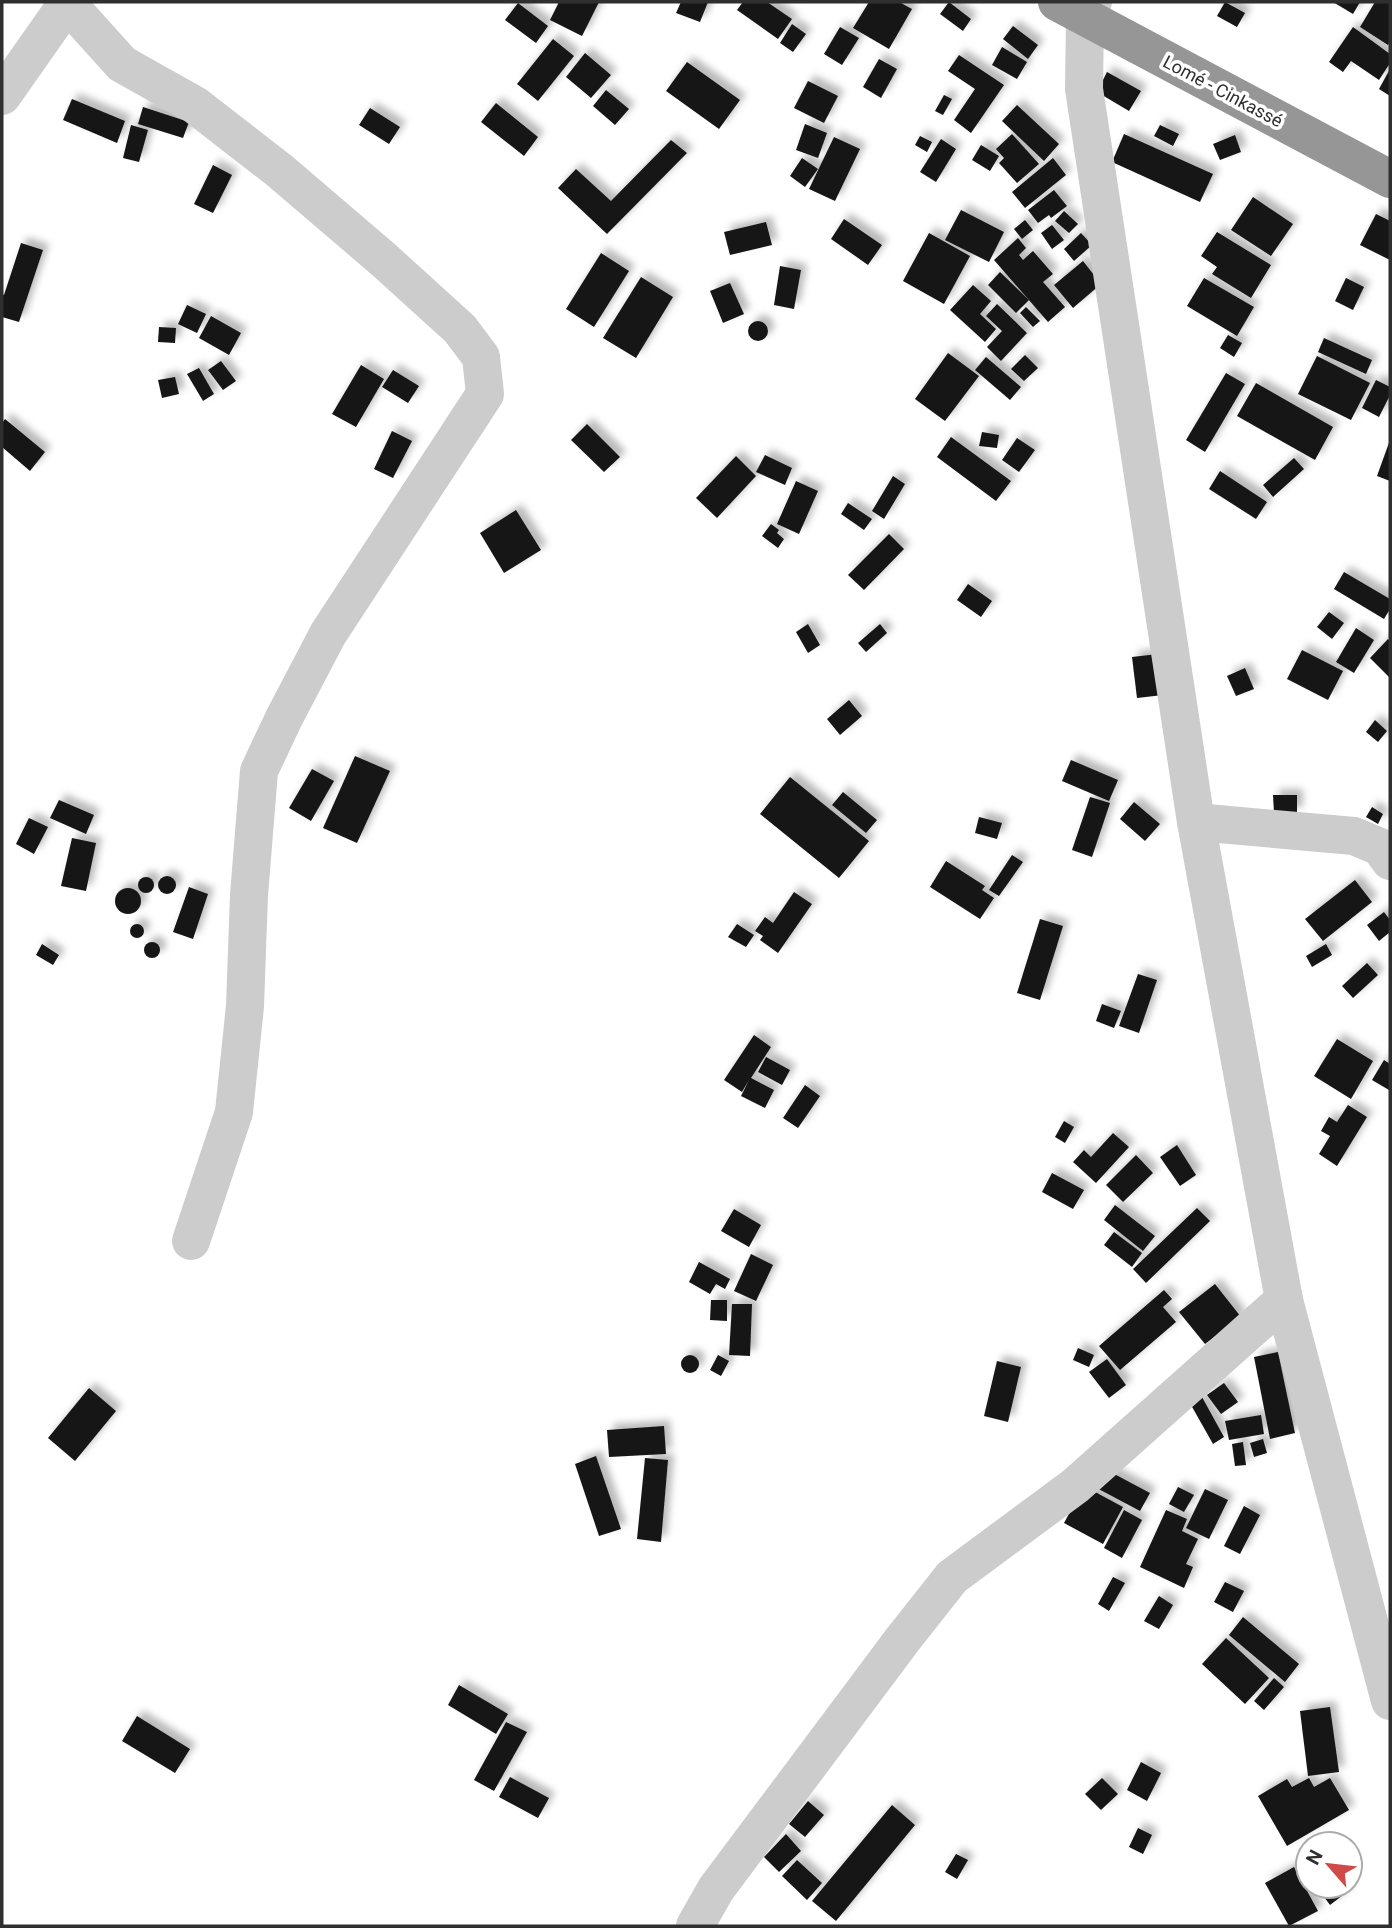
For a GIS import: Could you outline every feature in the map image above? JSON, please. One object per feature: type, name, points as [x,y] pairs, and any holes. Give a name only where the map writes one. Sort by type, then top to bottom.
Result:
[{"type":"highway","name":"Lomé - Cinkassé","points":[[1078,7],[1390,179]]},
{"type":"street","points":[[2,96],[67,2],[122,64],[195,105],[280,171],[460,328],[481,357],[485,394],[328,635],[259,771],[249,895],[245,1006],[234,1112],[191,1241]]},
{"type":"street","points":[[1078,7],[1084,89],[1196,822],[1284,1300],[1390,1701]]},
{"type":"street","points":[[1196,822],[1354,836],[1380,847],[1390,861]]},
{"type":"street","points":[[695,1926],[716,1889],[952,1577],[1075,1486],[1284,1300]]},
{"type":"building","points":[[559,2],[599,2],[582,36],[550,20]]},
{"type":"building","points":[[681,2],[708,2],[700,22],[676,13]]},
{"type":"building","points":[[743,2],[767,2],[792,19],[778,39],[737,10]]},
{"type":"building","points":[[869,2],[899,2],[912,9],[889,49],[853,28]]},
{"type":"building","points":[[949,2],[971,19],[963,31],[940,14]]},
{"type":"building","points":[[1225,2],[1245,13],[1237,27],[1217,16]]},
{"type":"building","points":[[1333,2],[1360,2],[1353,14]]},
{"type":"building","points":[[1375,2],[1390,2],[1388,45],[1360,27]]},
{"type":"building","points":[[518,3],[548,26],[536,43],[505,20]]},
{"type":"building","points":[[792,24],[806,34],[793,52],[780,43]]},
{"type":"building","points":[[1013,26],[1038,45],[1028,59],[1003,39]]},
{"type":"building","points":[[840,27],[859,38],[842,65],[824,54]]},
{"type":"building","points":[[1353,27],[1390,54],[1390,63],[1379,80],[1351,61],[1343,72],[1329,62]]},
{"type":"building","points":[[553,39],[574,56],[538,101],[517,84]]},
{"type":"building","points":[[1002,47],[1027,62],[1017,79],[992,65]]},
{"type":"building","points":[[585,53],[611,75],[591,98],[566,77]]},
{"type":"building","points":[[959,55],[1004,85],[971,133],[954,120],[975,89],[948,71]]},
{"type":"building","points":[[879,59],[897,69],[881,98],[863,87]]},
{"type":"building","points":[[687,62],[740,100],[719,129],[666,91]]},
{"type":"building","points":[[1390,69],[1390,96],[1379,89]]},
{"type":"building","points":[[1107,72],[1141,91],[1129,111],[1097,92]]},
{"type":"building","points":[[808,81],[838,96],[824,123],[794,108]]},
{"type":"building","points":[[606,90],[629,109],[615,125],[593,106]]},
{"type":"building","points":[[944,95],[952,99],[943,115],[935,111]]},
{"type":"building","points":[[72,99],[125,121],[117,143],[63,120]]},
{"type":"building","points":[[496,103],[538,137],[524,156],[481,122]]},
{"type":"building","points":[[1017,105],[1059,144],[1044,161],[1002,121]]},
{"type":"building","points":[[143,107],[189,122],[183,138],[138,124]]},
{"type":"building","points":[[370,108],[400,127],[389,144],[359,125]]},
{"type":"building","points":[[805,124],[827,133],[818,158],[796,150]]},
{"type":"building","points":[[131,125],[148,130],[139,162],[123,158]]},
{"type":"building","points":[[1160,125],[1179,134],[1173,146],[1154,136]]},
{"type":"building","points":[[1012,134],[1039,164],[1017,183],[999,163],[1004,158],[996,149]]},
{"type":"building","points":[[1124,134],[1213,174],[1200,202],[1112,162]]},
{"type":"building","points":[[1235,135],[1241,152],[1220,160],[1213,144]]},
{"type":"building","points":[[920,136],[932,142],[927,152],[915,145]]},
{"type":"building","points":[[834,137],[860,149],[835,201],[809,189]]},
{"type":"building","points":[[941,139],[956,149],[936,182],[920,172]]},
{"type":"building","points":[[671,140],[687,153],[607,234],[558,188],[576,169],[611,201]]},
{"type":"building","points":[[981,145],[999,156],[990,171],[972,160]]},
{"type":"building","points":[[802,158],[818,169],[805,187],[790,176]]},
{"type":"building","points":[[1053,158],[1066,175],[1025,208],[1012,192]]},
{"type":"building","points":[[213,165],[232,175],[213,213],[194,204]]},
{"type":"building","points":[[1054,190],[1067,206],[1051,218],[1049,215],[1038,223],[1028,210]]},
{"type":"building","points":[[1253,197],[1293,224],[1271,256],[1231,230]]},
{"type":"building","points":[[961,210],[1004,232],[989,262],[945,240]]},
{"type":"building","points":[[1064,211],[1078,224],[1069,233],[1055,221]]},
{"type":"building","points":[[1376,214],[1390,221],[1390,260],[1360,245]]},
{"type":"building","points":[[844,219],[882,245],[868,265],[831,239]]},
{"type":"building","points":[[1025,220],[1033,230],[1022,239],[1014,229]]},
{"type":"building","points":[[766,222],[772,245],[730,255],[724,232]]},
{"type":"building","points":[[1052,225],[1064,240],[1052,249],[1041,233]]},
{"type":"building","points":[[1217,232],[1271,265],[1251,298],[1212,274],[1217,267],[1201,256]]},
{"type":"building","points":[[929,233],[970,256],[944,304],[903,281]]},
{"type":"building","points":[[1081,233],[1092,245],[1074,261],[1064,249]]},
{"type":"building","points":[[1018,238],[1026,248],[1019,255],[1023,260],[1033,251],[1053,274],[1043,282],[1065,307],[1048,322],[994,260]]},
{"type":"building","points":[[21,243],[43,250],[19,322],[2,317],[2,294],[4,295]]},
{"type":"building","points":[[601,253],[629,271],[594,327],[566,309]]},
{"type":"building","points":[[1083,261],[1101,284],[1073,308],[1054,285]]},
{"type":"building","points":[[780,266],[801,270],[794,309],[774,305]]},
{"type":"building","points":[[1000,272],[1029,300],[1016,313],[988,285]]},
{"type":"building","points":[[641,277],[673,297],[636,358],[603,338]]},
{"type":"building","points":[[1204,278],[1254,307],[1237,336],[1187,306]]},
{"type":"building","points":[[1346,278],[1364,287],[1353,310],[1335,301]]},
{"type":"building","points":[[730,283],[744,314],[723,323],[710,291]]},
{"type":"building","points":[[973,285],[991,301],[980,314],[996,329],[985,342],[950,310]]},
{"type":"building","points":[[997,304],[1027,333],[1001,361],[987,347],[1002,331],[986,316]]},
{"type":"building","points":[[187,305],[206,314],[197,333],[178,324]]},
{"type":"building","points":[[1026,307],[1040,321],[1033,327],[1020,313]]},
{"type":"building","points":[[211,316],[241,333],[229,355],[199,338]]},
{"type":"building","points":[[758,321],[765,324],[768,331],[765,338],[758,341],[751,338],[748,331],[751,324]]},
{"type":"building","points":[[159,327],[176,328],[175,343],[158,342]]},
{"type":"building","points":[[1228,335],[1242,343],[1234,357],[1220,348]]},
{"type":"building","points":[[1324,338],[1372,360],[1366,374],[1318,352]]},
{"type":"building","points":[[948,353],[979,376],[945,421],[915,399]]},
{"type":"building","points":[[1025,355],[1038,368],[1024,381],[1011,369]]},
{"type":"building","points":[[1317,356],[1370,383],[1351,420],[1298,394]]},
{"type":"building","points":[[986,357],[1021,387],[1010,400],[975,370]]},
{"type":"building","points":[[221,361],[236,381],[223,390],[208,370]]},
{"type":"building","points":[[361,365],[384,379],[356,427],[332,414]]},
{"type":"building","points":[[199,368],[214,394],[203,401],[187,374]]},
{"type":"building","points":[[393,370],[419,386],[408,403],[382,387]]},
{"type":"building","points":[[1226,373],[1245,384],[1205,452],[1186,440]]},
{"type":"building","points":[[175,377],[179,394],[162,398],[158,380]]},
{"type":"building","points":[[1376,380],[1390,387],[1390,395],[1379,417],[1362,408]]},
{"type":"building","points":[[1256,383],[1333,427],[1315,460],[1237,416]]},
{"type":"building","points":[[5,419],[45,452],[30,471],[2,447],[2,423]]},
{"type":"building","points":[[587,424],[620,457],[604,472],[571,440]]},
{"type":"building","points":[[392,431],[412,441],[393,478],[374,469]]},
{"type":"building","points":[[982,432],[999,435],[997,448],[979,446]]},
{"type":"building","points":[[951,437],[1011,481],[996,501],[937,457]]},
{"type":"building","points":[[1017,438],[1035,450],[1019,472],[1002,460]]},
{"type":"building","points":[[1390,440],[1390,481],[1377,476]]},
{"type":"building","points":[[765,455],[792,468],[785,485],[756,472]]},
{"type":"building","points":[[736,456],[756,476],[717,518],[696,498]]},
{"type":"building","points":[[1294,458],[1304,469],[1273,497],[1263,485]]},
{"type":"building","points":[[1220,471],[1267,502],[1256,519],[1209,489]]},
{"type":"building","points":[[893,476],[905,484],[884,519],[872,511]]},
{"type":"building","points":[[796,481],[818,491],[799,534],[777,524]]},
{"type":"building","points":[[848,503],[872,519],[864,530],[841,514]]},
{"type":"building","points":[[516,510],[541,550],[504,573],[480,533]]},
{"type":"building","points":[[771,524],[779,530],[777,533],[784,539],[778,548],[762,536]]},
{"type":"building","points":[[889,534],[904,549],[864,590],[848,575]]},
{"type":"building","points":[[1344,572],[1390,599],[1390,609],[1384,619],[1334,589]]},
{"type":"building","points":[[968,584],[992,601],[981,617],[957,600]]},
{"type":"building","points":[[1329,612],[1344,623],[1332,639],[1317,627]]},
{"type":"building","points":[[808,624],[820,645],[808,653],[796,632]]},
{"type":"building","points":[[880,624],[887,633],[866,652],[858,643]]},
{"type":"building","points":[[1356,628],[1374,640],[1354,673],[1336,662]]},
{"type":"building","points":[[1388,639],[1390,641],[1390,678],[1370,658]]},
{"type":"building","points":[[1302,650],[1343,671],[1328,700],[1287,679]]},
{"type":"building","points":[[1158,654],[1163,695],[1137,698],[1132,657]]},
{"type":"building","points":[[1245,668],[1254,689],[1236,696],[1227,676]]},
{"type":"building","points":[[849,700],[862,716],[840,735],[827,719]]},
{"type":"building","points":[[1375,720],[1387,731],[1378,742],[1366,732]]},
{"type":"building","points":[[355,756],[390,771],[357,843],[323,828]]},
{"type":"building","points":[[1071,760],[1118,780],[1109,801],[1062,781]]},
{"type":"building","points":[[312,769],[334,781],[311,821],[289,808]]},
{"type":"building","points":[[790,777],[869,841],[839,878],[760,814]]},
{"type":"building","points":[[843,792],[877,820],[866,833],[832,805]]},
{"type":"building","points":[[1273,795],[1297,795],[1297,813],[1274,813]]},
{"type":"building","points":[[1090,797],[1110,803],[1092,857],[1072,850]]},
{"type":"building","points":[[59,800],[94,815],[86,834],[50,818]]},
{"type":"building","points":[[1134,802],[1160,824],[1145,841],[1120,819]]},
{"type":"building","points":[[1372,807],[1383,814],[1378,824],[1366,817]]},
{"type":"building","points":[[979,817],[1002,823],[997,839],[975,833]]},
{"type":"building","points":[[29,818],[48,827],[34,854],[16,844]]},
{"type":"building","points":[[72,838],[96,843],[86,891],[61,886]]},
{"type":"building","points":[[1012,855],[1023,862],[999,896],[989,890]]},
{"type":"building","points":[[946,861],[985,886],[982,890],[994,898],[980,919],[930,887]]},
{"type":"building","points":[[167,876],[173,879],[176,885],[173,891],[167,894],[161,891],[158,885],[161,879]]},
{"type":"building","points":[[146,877],[152,879],[152,891],[146,893],[140,891],[138,885],[140,879]]},
{"type":"building","points":[[1355,880],[1372,902],[1323,941],[1305,919]]},
{"type":"building","points":[[189,887],[208,894],[193,939],[173,932]]},
{"type":"building","points":[[128,888],[137,892],[141,901],[137,910],[128,914],[119,910],[115,901],[119,892]]},
{"type":"building","points":[[794,892],[812,904],[778,953],[760,940],[763,936],[755,931],[765,917],[773,923]]},
{"type":"building","points":[[1384,912],[1390,920],[1390,932],[1379,941],[1367,925]]},
{"type":"building","points":[[1040,919],[1063,926],[1040,1000],[1017,993]]},
{"type":"building","points":[[134,924],[140,924],[144,931],[140,938],[134,938],[130,934],[130,928]]},
{"type":"building","points":[[737,924],[754,935],[746,947],[728,937]]},
{"type":"building","points":[[149,942],[155,942],[160,950],[158,956],[149,958],[144,953],[144,947]]},
{"type":"building","points":[[42,944],[59,955],[53,965],[36,955]]},
{"type":"building","points":[[1326,944],[1332,955],[1312,967],[1306,956]]},
{"type":"building","points":[[1367,963],[1378,975],[1353,998],[1342,986]]},
{"type":"building","points":[[1138,974],[1157,980],[1139,1033],[1119,1026]]},
{"type":"building","points":[[1102,1004],[1121,1011],[1114,1028],[1096,1021]]},
{"type":"building","points":[[754,1035],[771,1047],[751,1078],[774,1090],[765,1108],[741,1096],[749,1080],[742,1092],[724,1080]]},
{"type":"building","points":[[1337,1039],[1373,1061],[1351,1099],[1314,1076]]},
{"type":"building","points":[[766,1057],[790,1070],[782,1085],[758,1072]]},
{"type":"building","points":[[1384,1060],[1390,1064],[1389,1090],[1372,1080]]},
{"type":"building","points":[[805,1085],[820,1096],[798,1128],[783,1118]]},
{"type":"building","points":[[1348,1105],[1367,1117],[1337,1166],[1319,1154],[1330,1136],[1321,1131],[1329,1117],[1337,1122]]},
{"type":"building","points":[[1064,1121],[1074,1127],[1065,1143],[1055,1137]]},
{"type":"building","points":[[1113,1133],[1129,1147],[1096,1183],[1073,1162],[1084,1150],[1091,1157]]},
{"type":"building","points":[[1177,1145],[1196,1175],[1180,1186],[1160,1157]]},
{"type":"building","points":[[1136,1155],[1153,1173],[1123,1202],[1106,1185]]},
{"type":"building","points":[[1052,1173],[1084,1190],[1073,1209],[1042,1192]]},
{"type":"building","points":[[1115,1205],[1155,1236],[1143,1251],[1104,1220]]},
{"type":"building","points":[[1197,1208],[1210,1221],[1146,1283],[1133,1269]]},
{"type":"building","points":[[734,1209],[761,1225],[749,1247],[721,1231]]},
{"type":"building","points":[[1114,1232],[1142,1253],[1132,1267],[1104,1245]]},
{"type":"building","points":[[751,1254],[773,1265],[756,1301],[734,1291]]},
{"type":"building","points":[[699,1262],[730,1279],[725,1289],[716,1284],[710,1294],[689,1282]]},
{"type":"building","points":[[1215,1284],[1241,1317],[1205,1344],[1179,1312]]},
{"type":"building","points":[[1164,1290],[1172,1299],[1163,1307],[1176,1322],[1120,1370],[1099,1346]]},
{"type":"building","points":[[711,1300],[727,1300],[727,1321],[710,1320]]},
{"type":"building","points":[[732,1304],[752,1304],[750,1356],[729,1355]]},
{"type":"building","points":[[1078,1348],[1094,1355],[1089,1367],[1073,1360]]},
{"type":"building","points":[[1278,1352],[1295,1433],[1270,1439],[1254,1357]]},
{"type":"building","points":[[690,1355],[696,1358],[699,1364],[696,1370],[690,1373],[684,1370],[681,1364],[684,1358]]},
{"type":"building","points":[[718,1355],[729,1361],[721,1376],[710,1370]]},
{"type":"building","points":[[1107,1359],[1126,1385],[1109,1398],[1089,1372]]},
{"type":"building","points":[[997,1361],[1021,1367],[1008,1422],[984,1416]]},
{"type":"building","points":[[1224,1383],[1238,1402],[1221,1414],[1207,1395]]},
{"type":"building","points":[[89,1388],[116,1411],[75,1461],[48,1438]]},
{"type":"building","points":[[1202,1397],[1224,1437],[1213,1444],[1191,1405]]},
{"type":"building","points":[[1261,1415],[1264,1434],[1229,1440],[1225,1421]]},
{"type":"building","points":[[664,1426],[666,1454],[609,1457],[607,1430]]},
{"type":"building","points":[[1263,1439],[1267,1453],[1254,1457],[1250,1443]]},
{"type":"building","points":[[1243,1442],[1246,1465],[1235,1466],[1232,1444]]},
{"type":"building","points":[[596,1456],[621,1529],[599,1536],[575,1464]]},
{"type":"building","points":[[645,1458],[668,1460],[661,1542],[637,1539]]},
{"type":"building","points":[[1103,1468],[1150,1493],[1140,1511],[1093,1486]]},
{"type":"building","points":[[1084,1486],[1123,1507],[1103,1544],[1064,1523]]},
{"type":"building","points":[[1178,1487],[1194,1495],[1184,1512],[1169,1504]]},
{"type":"building","points":[[1205,1489],[1228,1500],[1209,1539],[1186,1528]]},
{"type":"building","points":[[1244,1506],[1260,1515],[1240,1554],[1224,1546]]},
{"type":"building","points":[[1124,1510],[1142,1520],[1122,1558],[1104,1548]]},
{"type":"building","points":[[1166,1510],[1187,1519],[1182,1531],[1198,1539],[1186,1564],[1193,1567],[1184,1588],[1140,1567]]},
{"type":"building","points":[[1113,1577],[1125,1583],[1109,1611],[1098,1604]]},
{"type":"building","points":[[1225,1582],[1244,1591],[1233,1612],[1214,1602]]},
{"type":"building","points":[[1159,1596],[1173,1605],[1159,1629],[1144,1621]]},
{"type":"building","points":[[1243,1617],[1299,1664],[1285,1682],[1229,1635]]},
{"type":"building","points":[[1226,1638],[1269,1678],[1245,1704],[1202,1664]]},
{"type":"building","points":[[1274,1678],[1284,1687],[1264,1710],[1254,1701]]},
{"type":"building","points":[[459,1685],[508,1714],[496,1734],[448,1705]]},
{"type":"building","points":[[1330,1707],[1339,1772],[1308,1776],[1300,1711]]},
{"type":"building","points":[[137,1716],[190,1749],[175,1773],[122,1741]]},
{"type":"building","points":[[506,1722],[527,1732],[494,1791],[474,1780]]},
{"type":"building","points":[[1141,1762],[1161,1773],[1147,1801],[1127,1790]]},
{"type":"building","points":[[510,1777],[549,1798],[538,1818],[499,1797]]},
{"type":"building","points":[[1102,1778],[1118,1794],[1101,1810],[1085,1794]]},
{"type":"building","points":[[1309,1778],[1314,1787],[1330,1778],[1349,1810],[1315,1830],[1294,1830],[1294,1842],[1287,1846],[1258,1796],[1287,1779],[1292,1787]]},
{"type":"building","points":[[808,1801],[824,1815],[805,1837],[789,1824]]},
{"type":"building","points":[[892,1805],[915,1825],[836,1921],[812,1901]]},
{"type":"building","points":[[1138,1828],[1152,1835],[1143,1854],[1129,1847]]},
{"type":"building","points":[[786,1834],[801,1851],[779,1872],[764,1857]]},
{"type":"building","points":[[956,1854],[968,1860],[957,1879],[945,1872]]},
{"type":"building","points":[[797,1860],[822,1883],[807,1900],[782,1876]]},
{"type":"building","points":[[1294,1867],[1294,1900],[1312,1900],[1318,1911],[1289,1926],[1265,1883]]}]
